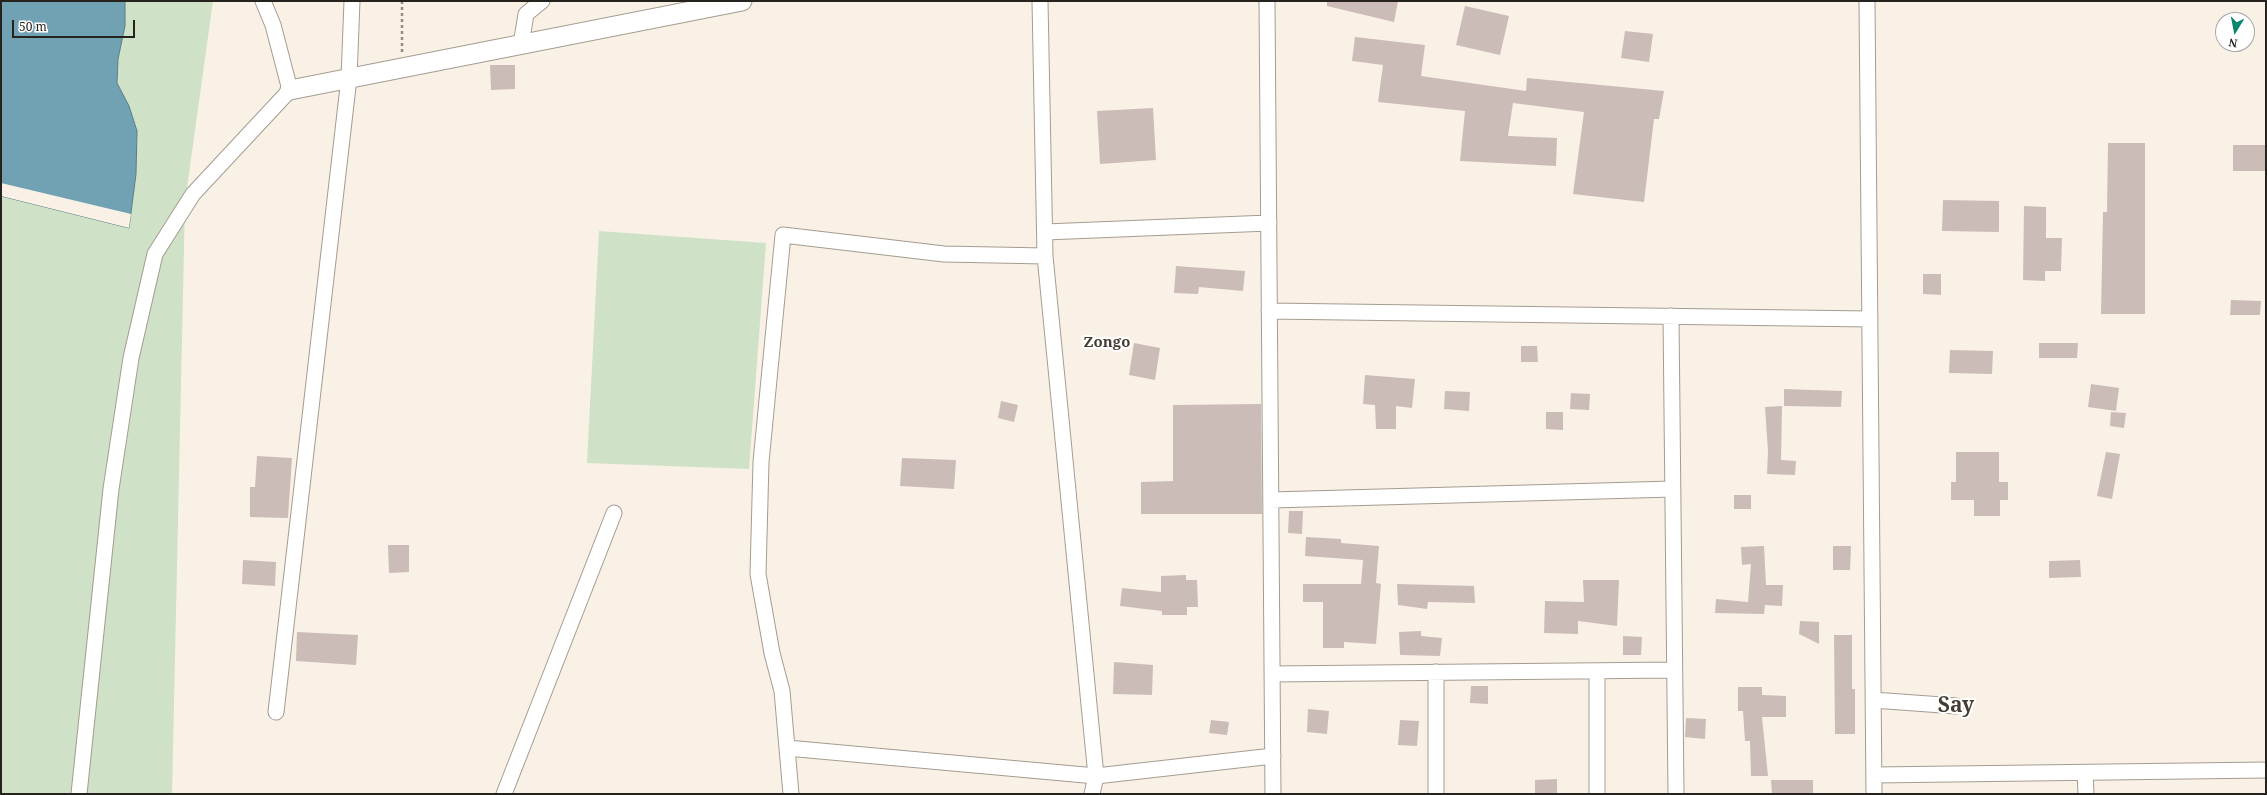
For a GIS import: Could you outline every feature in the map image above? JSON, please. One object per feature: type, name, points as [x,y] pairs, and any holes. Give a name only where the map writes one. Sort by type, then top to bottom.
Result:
[{"type":"street","points":[[263,1],[273,25],[290,90]]},
{"type":"street","points":[[276,712],[349,78],[352,1]]},
{"type":"street","points":[[521,45],[526,14],[542,1]]},
{"type":"street","points":[[79,794],[111,489],[131,358],[155,254],[193,194],[290,90],[742,1]]},
{"type":"street","points":[[1040,1],[1045,256],[1096,776],[1092,794]]},
{"type":"street","points":[[1267,1],[1273,794]]},
{"type":"street","points":[[1867,1],[1874,794]]},
{"type":"street","points":[[1045,232],[1269,223]]},
{"type":"street","points":[[791,794],[782,691],[772,653],[758,574],[761,462],[783,235],[944,254],[1045,256]]},
{"type":"street","points":[[1270,311],[1870,318]]},
{"type":"street","points":[[1671,316],[1676,794]]},
{"type":"street","points":[[1271,500],[1673,489]]},
{"type":"street","points":[[504,794],[614,513]]},
{"type":"street","points":[[1272,674],[1674,670]]},
{"type":"street","points":[[1596,671],[1597,794]]},
{"type":"street","points":[[1436,672],[1436,794]]},
{"type":"street","points":[[1874,700],[1956,706]]},
{"type":"street","points":[[787,748],[1096,776],[1273,756]]},
{"type":"street","points":[[1874,776],[2266,770]]},
{"type":"street","points":[[2085,773],[2086,794]]},
{"type":"path","points":[[402,1],[403,68]]},
{"type":"green space","points":[[125,1],[213,1],[185,202],[172,794],[1,794],[1,196],[129,228],[136,174],[137,131],[129,106],[117,83],[118,59],[125,26]]},
{"type":"green space","points":[[599,231],[766,243],[749,469],[587,463]]},
{"type":"water","points":[[1,1],[125,1],[125,26],[118,59],[117,83],[129,106],[137,131],[136,174],[129,228],[1,196]]},
{"type":"pier","points":[[1,183],[131,214],[129,228],[1,196]]},
{"type":"building","points":[[1327,1],[1398,1],[1394,22],[1327,6]]},
{"type":"building","points":[[1465,6],[1509,16],[1500,55],[1456,45]]},
{"type":"building","points":[[1625,31],[1653,34],[1649,62],[1621,58]]},
{"type":"building","points":[[1355,37],[1425,45],[1421,76],[1526,91],[1527,78],[1664,91],[1659,119],[1654,119],[1644,202],[1573,194],[1584,112],[1513,103],[1508,136],[1557,138],[1556,166],[1460,161],[1465,111],[1378,102],[1383,65],[1352,61]]},
{"type":"building","points":[[490,65],[515,65],[515,89],[491,90]]},
{"type":"building","points":[[1153,108],[1156,160],[1100,164],[1097,111]]},
{"type":"building","points":[[2108,143],[2145,143],[2145,314],[2101,314],[2103,212],[2107,212]]},
{"type":"building","points":[[2233,145],[2266,145],[2266,171],[2233,171]]},
{"type":"building","points":[[1943,200],[1999,201],[1999,232],[1942,231]]},
{"type":"building","points":[[2024,206],[2046,207],[2046,238],[2062,238],[2061,271],[2045,271],[2045,281],[2023,280]]},
{"type":"building","points":[[1176,266],[1245,271],[1243,291],[1199,287],[1198,294],[1174,293]]},
{"type":"building","points":[[1923,274],[1941,274],[1941,295],[1923,294]]},
{"type":"building","points":[[2231,300],[2261,301],[2260,315],[2230,315]]},
{"type":"building","points":[[1134,343],[1160,348],[1155,380],[1129,375]]},
{"type":"building","points":[[2039,343],[2078,343],[2077,358],[2039,358]]},
{"type":"building","points":[[1521,346],[1537,346],[1538,362],[1521,362]]},
{"type":"building","points":[[1950,350],[1993,351],[1992,374],[1949,373]]},
{"type":"building","points":[[1365,375],[1415,379],[1412,408],[1396,406],[1396,429],[1376,429],[1375,405],[1363,404]]},
{"type":"building","points":[[2091,384],[2119,388],[2116,411],[2088,407]]},
{"type":"building","points":[[1784,389],[1842,391],[1841,407],[1784,406]]},
{"type":"building","points":[[1445,391],[1470,392],[1469,411],[1444,409]]},
{"type":"building","points":[[1571,393],[1590,394],[1589,410],[1570,409]]},
{"type":"building","points":[[1001,401],[1018,405],[1014,422],[998,418]]},
{"type":"building","points":[[1261,404],[1262,514],[1141,514],[1141,482],[1173,481],[1173,405]]},
{"type":"building","points":[[1782,406],[1781,460],[1796,461],[1795,475],[1767,474],[1768,451],[1765,407]]},
{"type":"building","points":[[1546,412],[1563,412],[1563,430],[1546,429]]},
{"type":"building","points":[[2111,412],[2126,413],[2124,428],[2110,426]]},
{"type":"building","points":[[1956,452],[1999,452],[1999,482],[2008,482],[2008,500],[2000,500],[2000,516],[1974,516],[1974,500],[1951,500],[1951,482],[1956,482]]},
{"type":"building","points":[[2106,452],[2120,454],[2112,499],[2097,496]]},
{"type":"building","points":[[257,456],[292,458],[288,518],[250,517],[250,487],[255,487]]},
{"type":"building","points":[[902,458],[956,460],[954,489],[900,486]]},
{"type":"building","points":[[1734,495],[1751,495],[1751,509],[1734,509]]},
{"type":"building","points":[[1289,511],[1303,511],[1302,534],[1288,533]]},
{"type":"building","points":[[1306,537],[1341,539],[1341,543],[1379,546],[1376,583],[1381,584],[1376,644],[1344,642],[1344,648],[1323,648],[1323,602],[1303,602],[1303,584],[1361,584],[1363,560],[1305,556]]},
{"type":"building","points":[[388,545],[409,545],[409,572],[389,573]]},
{"type":"building","points":[[1764,546],[1766,585],[1783,585],[1782,606],[1765,605],[1764,614],[1715,613],[1716,599],[1748,602],[1751,564],[1742,565],[1741,547]]},
{"type":"building","points":[[1833,546],[1851,546],[1850,570],[1833,570]]},
{"type":"building","points":[[243,560],[276,562],[275,586],[242,584]]},
{"type":"building","points":[[2080,560],[2081,577],[2049,578],[2049,561]]},
{"type":"building","points":[[1186,575],[1186,580],[1197,580],[1198,607],[1187,607],[1187,615],[1162,615],[1162,611],[1120,606],[1122,588],[1161,592],[1161,576]]},
{"type":"building","points":[[1583,580],[1619,580],[1617,626],[1578,621],[1578,634],[1544,633],[1545,601],[1584,602]]},
{"type":"building","points":[[1397,584],[1474,586],[1475,603],[1428,602],[1427,609],[1398,605]]},
{"type":"building","points":[[1800,621],[1819,622],[1819,644],[1799,634]]},
{"type":"building","points":[[1421,631],[1421,636],[1442,638],[1440,656],[1400,655],[1399,632]]},
{"type":"building","points":[[297,632],[358,635],[356,665],[296,661]]},
{"type":"building","points":[[1834,635],[1852,635],[1852,689],[1855,689],[1855,734],[1835,734]]},
{"type":"building","points":[[1623,636],[1642,637],[1641,655],[1623,655]]},
{"type":"building","points":[[1114,662],[1153,665],[1152,695],[1113,694]]},
{"type":"building","points":[[1471,686],[1488,686],[1488,704],[1470,703]]},
{"type":"building","points":[[1738,687],[1762,687],[1762,695],[1786,696],[1786,717],[1762,717],[1768,776],[1751,776],[1750,741],[1745,741],[1743,711],[1738,711]]},
{"type":"building","points":[[1308,709],[1329,711],[1327,734],[1307,732]]},
{"type":"building","points":[[1686,718],[1706,719],[1705,739],[1685,737]]},
{"type":"building","points":[[1211,720],[1229,722],[1227,735],[1209,733]]},
{"type":"building","points":[[1400,720],[1419,721],[1417,746],[1398,745]]},
{"type":"building","points":[[1557,779],[1557,794],[1535,794],[1535,780]]},
{"type":"building","points":[[1771,780],[1813,780],[1813,794],[1772,794]]},
{"type":"district","name":"Zongo","points":[[1107,343]]},
{"type":"district","name":"Say","points":[[1956,706]]}]
